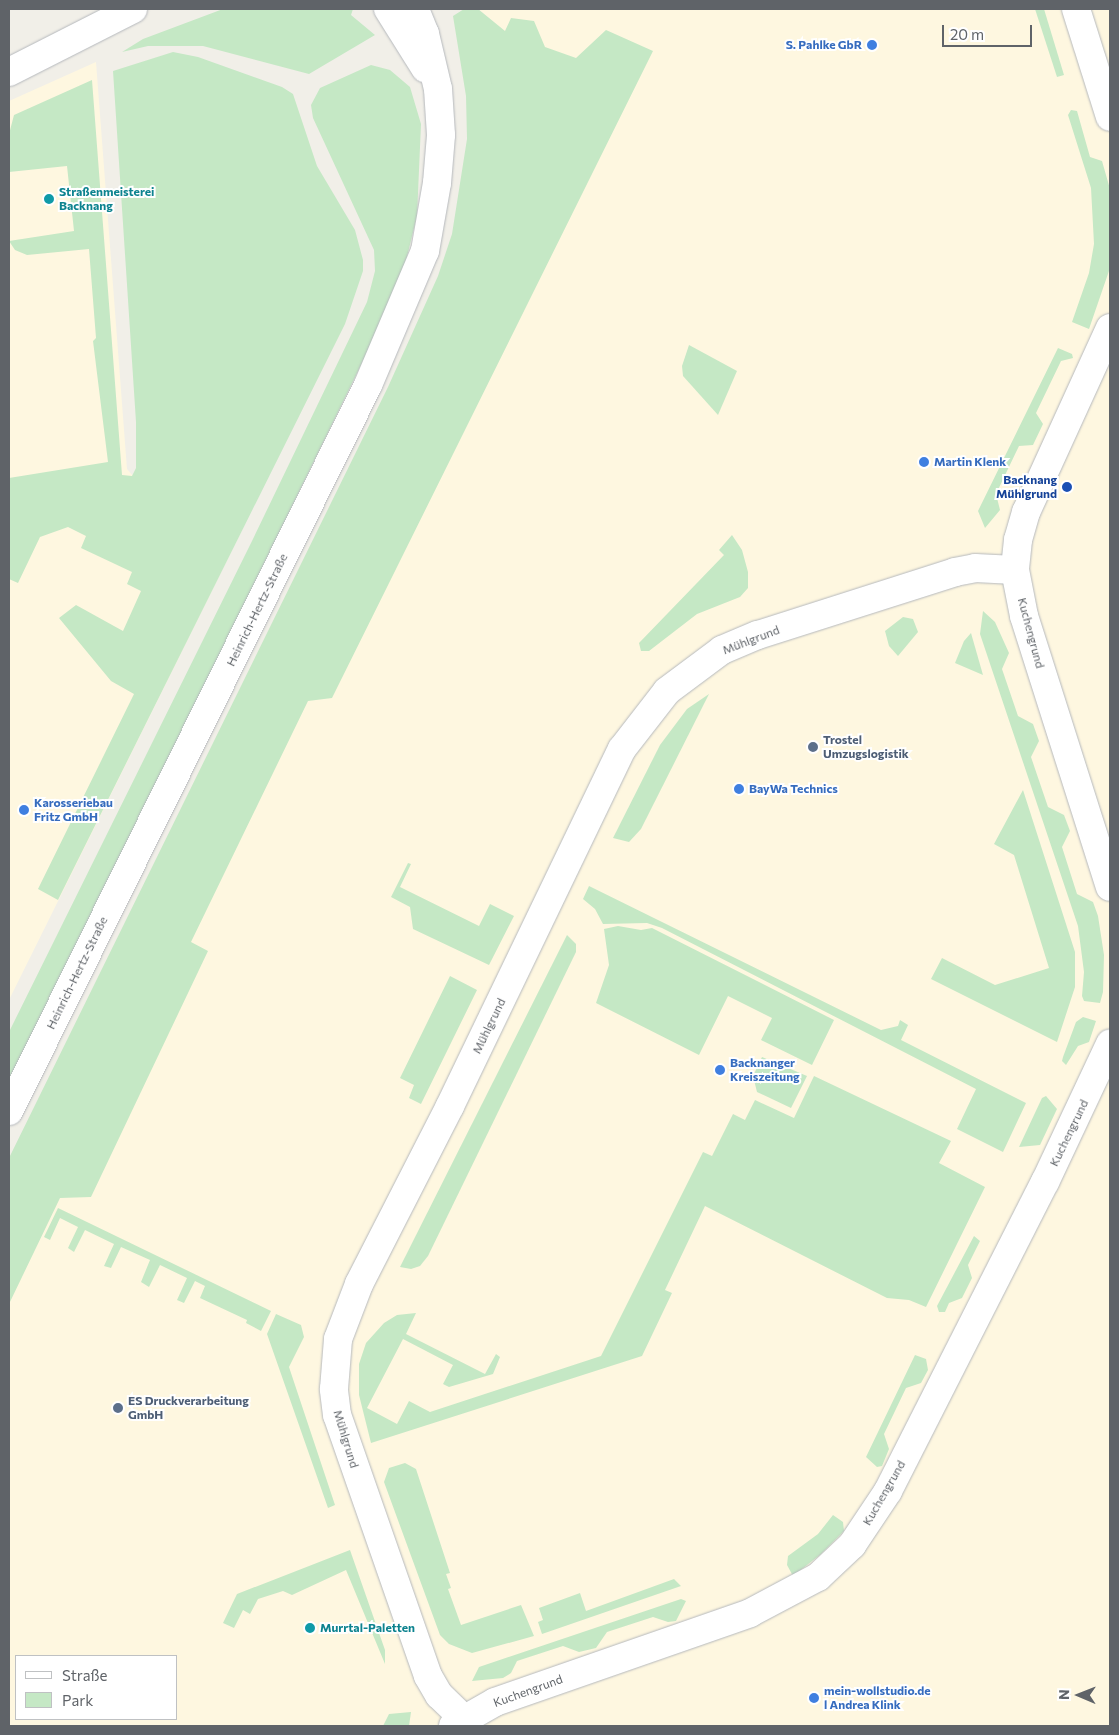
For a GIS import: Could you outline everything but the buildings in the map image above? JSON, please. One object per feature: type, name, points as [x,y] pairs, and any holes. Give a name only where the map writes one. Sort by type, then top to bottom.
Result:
[{"type":"street","points":[[9,72],[133,9]]},
{"type":"street","name":"Heinrich-Hertz-Straße","points":[[388,9],[438,89]]},
{"type":"street","points":[[1076,9],[1110,117]]},
{"type":"street","name":"Heinrich-Hertz-Straße","points":[[9,1111],[394,329],[425,251],[430,230],[441,136],[438,89],[420,17]]},
{"type":"street","name":"Kuchengrund","points":[[1110,328],[1026,512],[1018,540],[1015,570],[1024,616],[1110,887]]},
{"type":"street","name":"Mühlgrund","points":[[458,1722],[428,1676],[337,1415],[334,1389],[338,1339],[359,1284],[450,1106],[622,749],[668,691],[697,666],[722,650],[758,635],[955,572],[975,568],[1015,570]]},
{"type":"street","name":"Kuchengrund","points":[[458,1722],[494,1702],[750,1613],[818,1577],[852,1545],[888,1490],[1045,1182],[1110,1044]]},
{"type":"shaded area","points":[[478,9],[1110,9],[1110,1726],[9,1726],[9,1229],[572,87]]},
{"type":"shaded area","points":[[96,62],[127,469],[133,476],[243,528],[9,1000],[9,101]]},
{"type":"green space","points":[[223,9],[353,9],[351,15],[375,35],[309,74],[203,46],[148,46],[122,52],[143,39]]},
{"type":"green space","points":[[464,9],[478,9],[505,31],[511,18],[534,21],[545,47],[576,58],[606,30],[653,51],[332,698],[308,701],[191,942],[208,951],[91,1197],[60,1198],[9,1304],[9,1158],[388,387],[438,276],[452,234],[467,139],[466,96],[453,16]]},
{"type":"green space","points":[[1035,9],[1044,9],[1064,75],[1057,77]]},
{"type":"green space","points":[[173,52],[198,57],[282,87],[293,94],[317,166],[355,230],[363,260],[363,271],[345,324],[58,900],[38,889],[134,694],[111,681],[59,618],[76,605],[123,631],[141,591],[127,584],[132,572],[81,548],[86,536],[68,527],[40,537],[18,583],[9,579],[9,478],[108,462],[93,341],[96,338],[89,249],[27,255],[15,250],[9,241],[74,231],[67,166],[9,172],[9,134],[14,115],[92,80],[122,475],[132,476],[136,468],[136,422],[113,71]]},
{"type":"green space","points":[[371,65],[390,70],[410,87],[421,124],[417,216],[400,285],[9,1086],[9,1032],[252,541],[367,302],[375,271],[374,250],[313,118],[311,105],[320,88]]},
{"type":"green space","points":[[1071,110],[1077,111],[1090,157],[1102,161],[1110,189],[1110,268],[1089,329],[1072,322],[1089,273],[1094,244],[1091,188],[1068,115]]},
{"type":"green space","points":[[689,345],[737,371],[718,415],[683,376],[682,366]]},
{"type":"green space","points":[[1058,348],[1072,354],[1073,358],[1061,361],[1036,413],[1043,424],[1033,445],[1019,446],[996,494],[1000,510],[985,528],[978,511]]},
{"type":"green space","points":[[732,535],[742,550],[748,572],[748,588],[740,597],[697,614],[649,651],[641,651],[639,643],[724,555],[719,550]]},
{"type":"green space","points":[[983,611],[995,622],[1009,653],[1002,669],[1018,716],[1033,724],[1039,741],[1031,757],[1048,807],[1064,815],[1070,831],[1062,847],[1077,894],[1093,902],[1098,916],[1104,955],[1103,992],[1100,1003],[1084,1001],[1082,996],[1084,972],[1078,926],[980,634]]},
{"type":"green space","points":[[903,617],[913,619],[918,632],[898,656],[889,646],[885,631]]},
{"type":"green space","points":[[971,633],[983,675],[955,663],[964,641]]},
{"type":"green space","points":[[709,694],[641,829],[629,842],[613,838],[660,745],[687,709]]},
{"type":"green space","points":[[1023,790],[1075,952],[1075,987],[1057,1042],[931,979],[942,958],[995,985],[1049,968],[1014,855],[994,844]]},
{"type":"green space","points":[[408,863],[411,864],[400,887],[479,926],[490,904],[514,916],[489,965],[413,929],[410,907],[391,897]]},
{"type":"green space","points":[[589,886],[881,1030],[898,1026],[900,1020],[908,1025],[901,1040],[1026,1103],[1003,1152],[957,1129],[976,1089],[662,928],[647,923],[603,924],[595,909],[583,899]]},
{"type":"green space","points":[[618,926],[641,930],[652,928],[834,1020],[812,1065],[761,1040],[772,1018],[728,996],[699,1055],[596,1003],[609,965],[604,929]]},
{"type":"green space","points":[[567,935],[576,944],[576,952],[428,1256],[420,1266],[411,1269],[400,1267]]},
{"type":"green space","points":[[450,976],[477,990],[421,1104],[409,1098],[414,1085],[400,1078]]},
{"type":"green space","points":[[1083,1017],[1096,1021],[1089,1042],[1078,1046],[1066,1065],[1062,1061],[1063,1057],[1076,1022]]},
{"type":"green space","points":[[762,1057],[807,1076],[791,1108],[757,1092],[753,1076]]},
{"type":"green space","points":[[814,1076],[951,1141],[939,1163],[985,1187],[926,1307],[909,1300],[887,1298],[705,1206],[665,1290],[672,1293],[642,1356],[371,1443],[359,1395],[359,1364],[366,1343],[384,1323],[397,1315],[416,1313],[406,1334],[485,1374],[496,1354],[500,1357],[493,1374],[449,1387],[443,1384],[453,1365],[403,1339],[367,1408],[397,1424],[409,1401],[430,1412],[601,1356],[703,1152],[712,1156],[733,1114],[745,1120],[755,1100],[794,1118]]},
{"type":"green space","points":[[1046,1096],[1057,1109],[1040,1145],[1019,1147],[1042,1098]]},
{"type":"green space","points":[[58,1208],[271,1311],[261,1331],[246,1323],[247,1320],[200,1298],[205,1286],[195,1281],[184,1303],[177,1300],[187,1278],[160,1265],[149,1287],[141,1282],[150,1260],[121,1247],[111,1268],[104,1266],[114,1244],[85,1230],[74,1252],[68,1248],[78,1227],[60,1218],[50,1240],[44,1237]]},
{"type":"green space","points":[[974,1236],[980,1241],[968,1265],[972,1278],[962,1298],[949,1303],[945,1312],[939,1312],[937,1306]]},
{"type":"green space","points":[[276,1314],[301,1325],[304,1337],[289,1367],[335,1505],[328,1508],[267,1334]]},
{"type":"green space","points":[[915,1355],[926,1359],[928,1370],[921,1383],[906,1388],[884,1434],[889,1449],[882,1466],[877,1467],[866,1457]]},
{"type":"green space","points":[[405,1463],[416,1469],[450,1573],[446,1574],[451,1588],[448,1589],[461,1625],[521,1605],[534,1636],[472,1653],[449,1644],[440,1635],[384,1482],[389,1468]]},
{"type":"green space","points":[[833,1515],[843,1522],[844,1531],[821,1554],[793,1576],[787,1565],[788,1556],[818,1534]]},
{"type":"green space","points":[[350,1550],[385,1650],[385,1664],[346,1570],[292,1595],[283,1591],[258,1599],[250,1614],[243,1610],[234,1628],[223,1623],[237,1594]]},
{"type":"green space","points":[[674,1579],[681,1586],[542,1634],[538,1622],[543,1620],[539,1608],[580,1593],[586,1611]]},
{"type":"green space","points":[[681,1599],[686,1601],[676,1621],[668,1622],[653,1617],[607,1632],[596,1648],[579,1652],[563,1646],[517,1661],[511,1673],[503,1678],[472,1681],[479,1667]]},
{"type":"green space","points":[[411,1712],[409,1726],[383,1726],[389,1714]]},
{"type":"place","name":"S. Pahlke GbR","points":[[872,45]]},
{"type":"place","name":"Straßenmeisterei Backnang","points":[[49,199]]},
{"type":"place","name":"Martin Klenk","points":[[924,462]]},
{"type":"place","name":"Backnang Mühlgrund","points":[[1067,487]]},
{"type":"place","name":"Trostel Umzugslogistik","points":[[813,747]]},
{"type":"place","name":"BayWa Technics","points":[[739,789]]},
{"type":"place","name":"Karosseriebau Fritz GmbH","points":[[24,810]]},
{"type":"place","name":"Backnanger Kreiszeitung","points":[[720,1070]]},
{"type":"place","name":"ES Druckverarbeitung GmbH","points":[[118,1408]]},
{"type":"place","name":"Murrtal-Paletten","points":[[310,1628]]},
{"type":"place","name":"mein-wollstudio.de l Andrea Klink","points":[[814,1698]]}]
